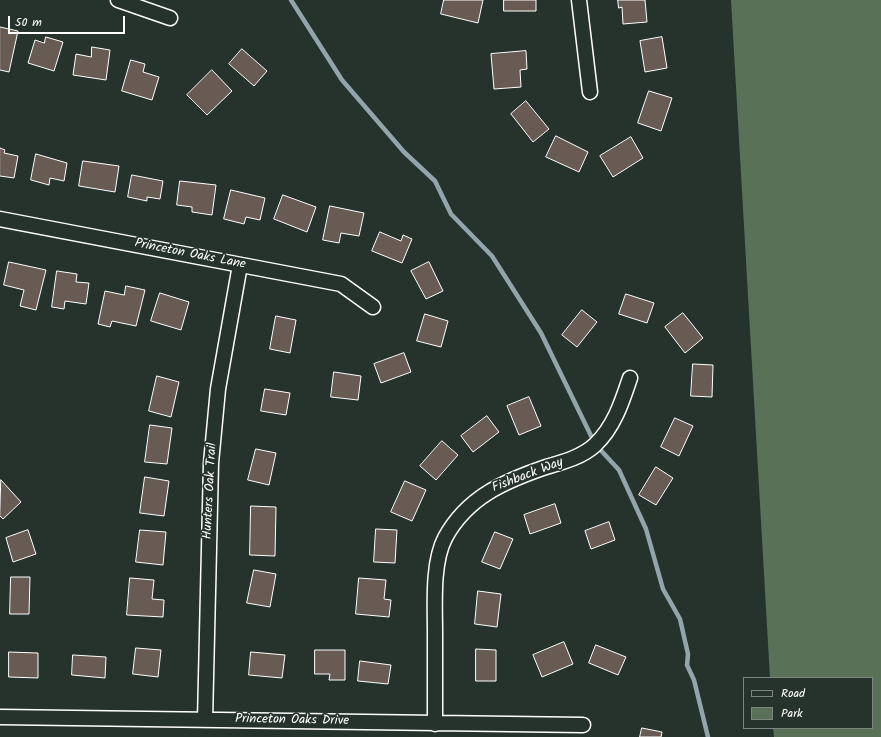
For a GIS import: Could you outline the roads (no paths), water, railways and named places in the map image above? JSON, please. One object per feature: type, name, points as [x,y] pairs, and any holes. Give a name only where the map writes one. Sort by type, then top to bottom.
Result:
[{"type":"street","points":[[118,0],[170,18]]},
{"type":"street","points":[[579,0],[590,92]]},
{"type":"street","name":"Princeton Oaks Lane","points":[[0,219],[240,265],[292,273],[341,284],[373,307]]},
{"type":"street","name":"Hunters Oak Trail","points":[[205,720],[211,463],[218,389],[240,265]]},
{"type":"street","name":"Fishback Way","points":[[435,724],[435,596],[437,564],[445,538],[464,511],[487,491],[520,476],[573,459],[596,444],[616,417],[630,378]]},
{"type":"street","name":"Princeton Oaks Drive","points":[[0,717],[583,725]]},
{"type":"waterway","points":[[291,0],[342,80],[404,152],[435,181],[451,214],[492,256],[541,333],[595,444],[619,470],[646,529],[663,589],[680,619],[688,654],[687,665],[694,680],[708,737]]}]
